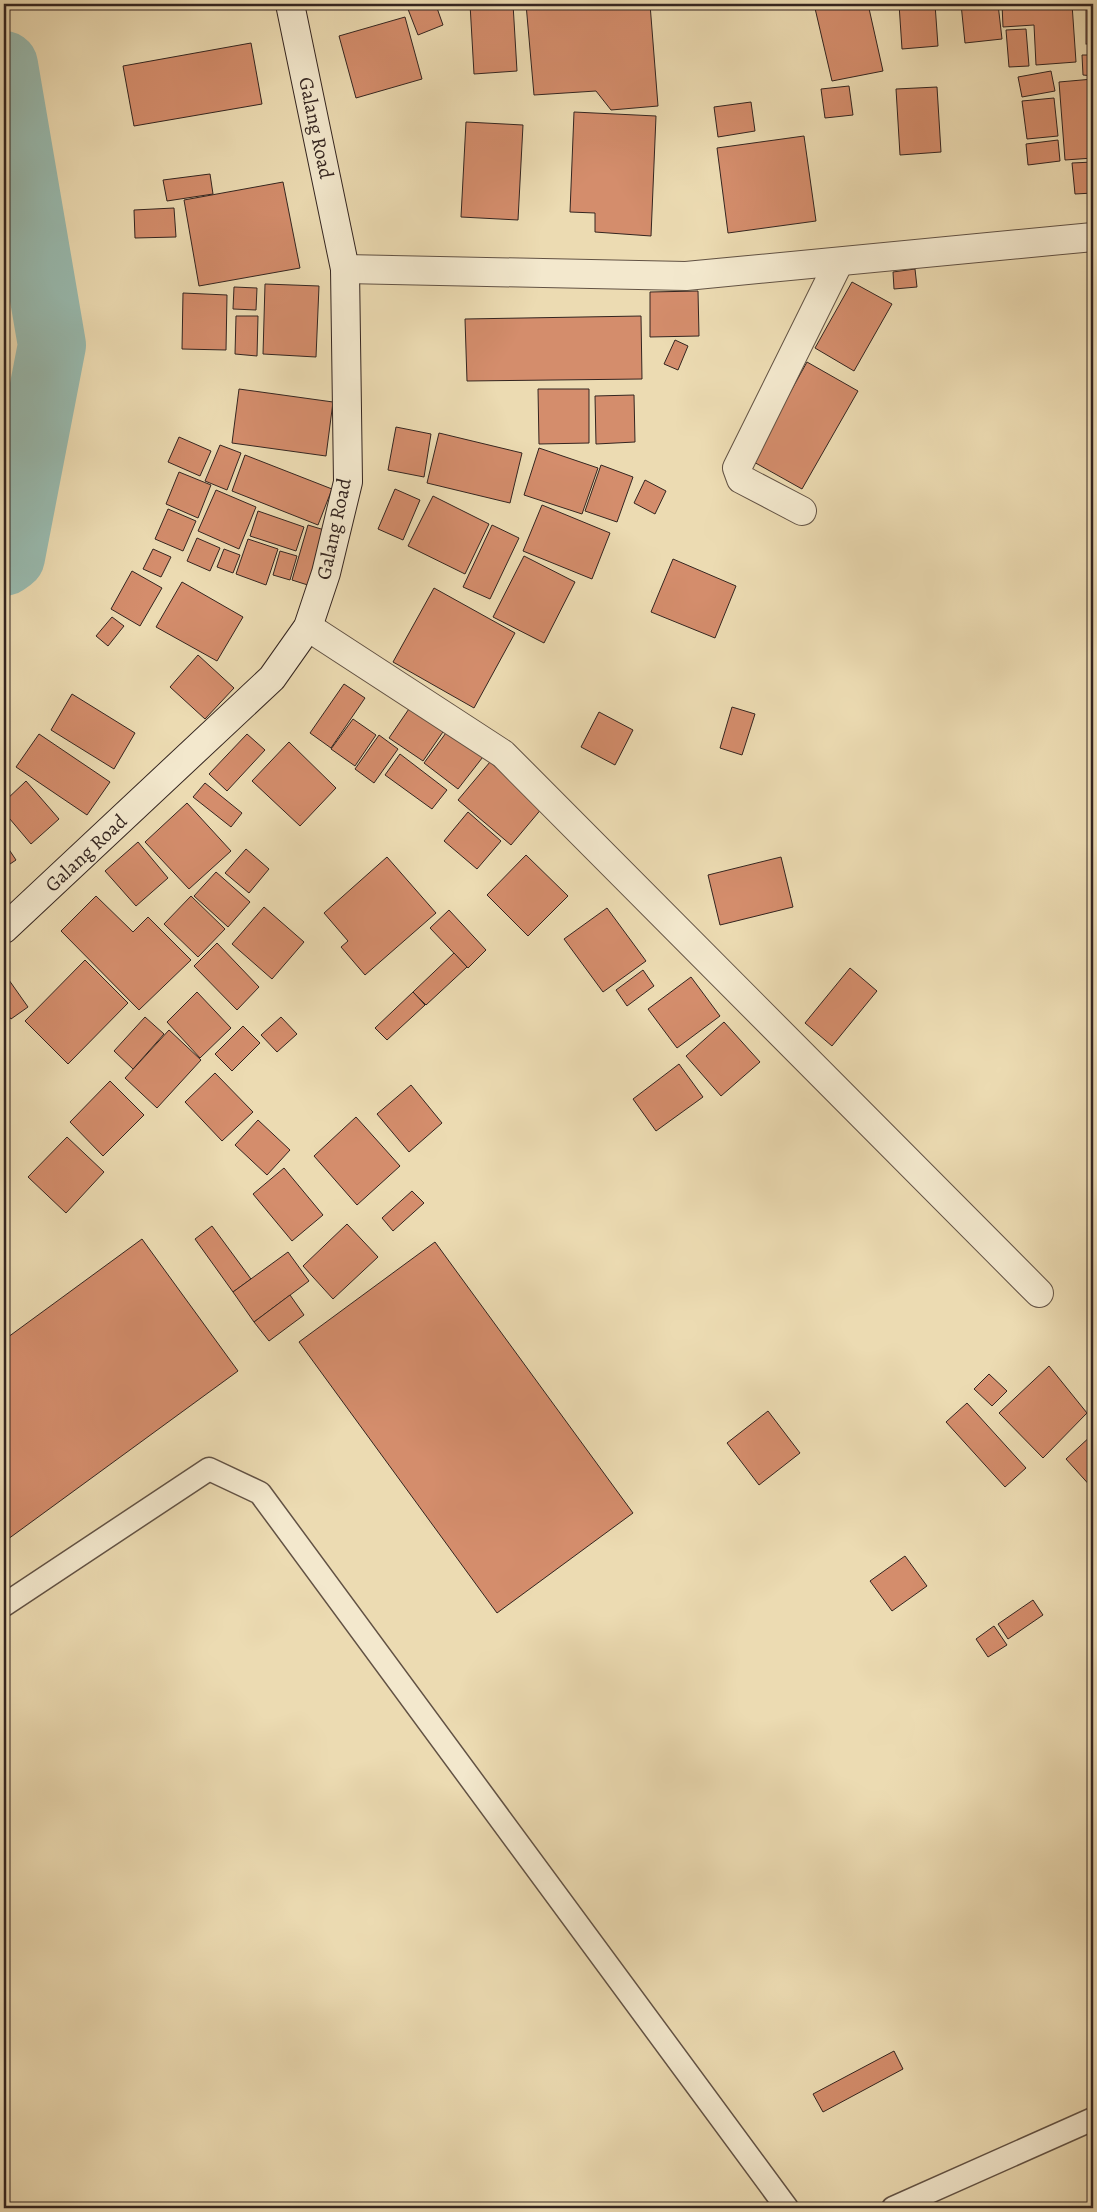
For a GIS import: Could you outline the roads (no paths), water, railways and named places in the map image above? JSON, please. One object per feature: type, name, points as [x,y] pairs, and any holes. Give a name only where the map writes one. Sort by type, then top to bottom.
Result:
[{"type":"street","name":"Galang Road","points":[[4,929],[272,678],[308,627],[326,573],[348,482],[345,269],[290,4]]},
{"type":"street","points":[[345,269],[686,276],[1093,237]]},
{"type":"street","points":[[802,510],[741,479],[737,468],[839,262]]},
{"type":"street","points":[[308,627],[503,754],[1040,1293]]},
{"type":"lane","points":[[4,1605],[209,1469],[260,1493],[787,2208]]},
{"type":"lane","points":[[893,2208],[1093,2119]]},
{"type":"waterway","points":[[4,65],[52,345],[11,557],[4,562]]}]
